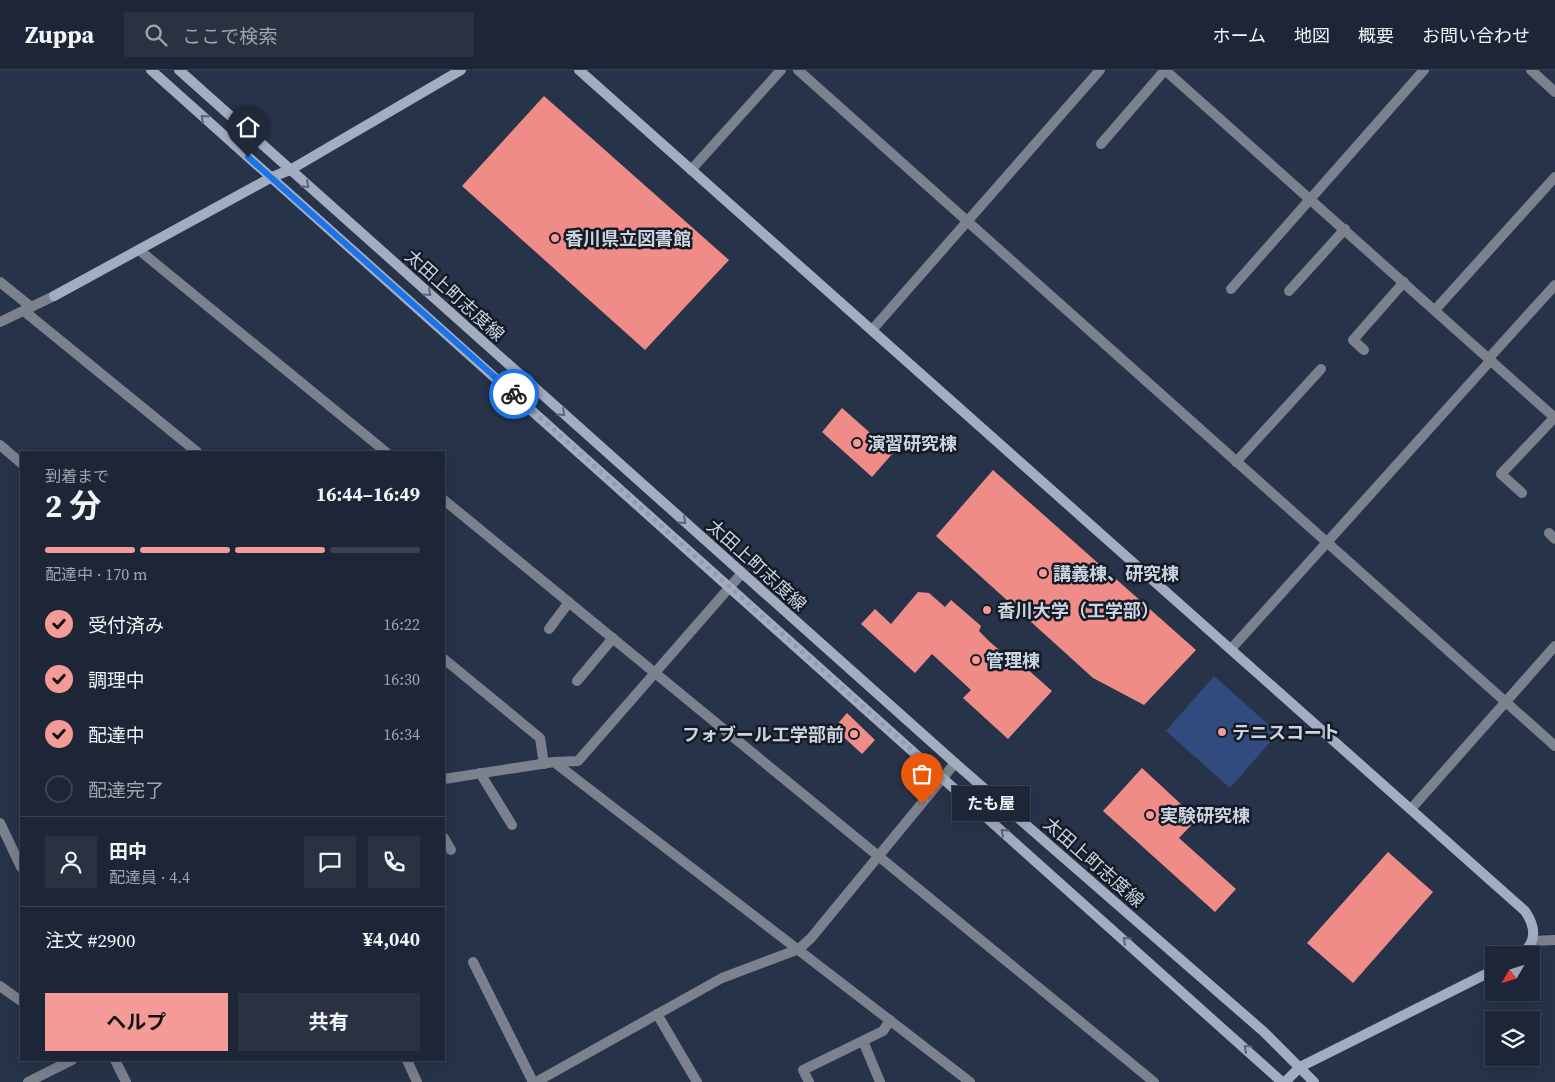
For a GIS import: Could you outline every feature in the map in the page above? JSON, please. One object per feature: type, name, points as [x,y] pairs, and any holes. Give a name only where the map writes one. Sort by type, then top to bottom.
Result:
[{"type":"main road","name":"太田上町志度線","points":[[151,70],[1284,1082]]},
{"type":"main road","name":"太田上町志度線","points":[[179,70],[955,763],[1256,1026],[1314,1082]]},
{"type":"main road","points":[[54,296],[272,177],[290,170],[460,70]]},
{"type":"main road","points":[[579,70],[1525,911],[1532,920],[1533,941],[1529,946]]},
{"type":"main road","points":[[1284,1082],[1300,1067],[1485,974]]},
{"type":"street","points":[[691,170],[782,70]]},
{"type":"street","points":[[798,70],[967,223],[1555,746]]},
{"type":"street","points":[[872,330],[1100,70]]},
{"type":"street","points":[[1101,144],[1165,70],[1312,199],[1555,418],[1501,474],[1522,493]]},
{"type":"street","points":[[1231,289],[1424,70]]},
{"type":"street","points":[[1530,70],[1555,92]]},
{"type":"street","points":[[1435,310],[1555,177]]},
{"type":"street","points":[[1288,291],[1345,229]]},
{"type":"street","points":[[139,250],[385,451]]},
{"type":"street","points":[[0,282],[27,309],[196,451]]},
{"type":"street","points":[[1364,350],[1354,340],[1404,282]]},
{"type":"street","points":[[1232,649],[1555,285]]},
{"type":"street","points":[[0,322],[54,296]]},
{"type":"street","points":[[1236,462],[1320,369]]},
{"type":"street","points":[[0,445],[20,462]]},
{"type":"street","points":[[445,501],[1154,1082]]},
{"type":"street","points":[[445,778],[549,763],[578,761],[656,674],[742,573]]},
{"type":"street","points":[[549,629],[569,602]]},
{"type":"street","points":[[577,681],[613,638]]},
{"type":"street","points":[[1412,810],[1555,646]]},
{"type":"street","points":[[445,660],[540,738],[549,763],[799,949],[970,1082]]},
{"type":"street","points":[[473,962],[535,1082],[722,978],[799,949],[811,938],[955,763]]},
{"type":"street","points":[[480,773],[512,825]]},
{"type":"street","points":[[0,823],[20,861]]},
{"type":"street","points":[[445,840],[451,850]]},
{"type":"street","points":[[1533,941],[1555,940]]},
{"type":"street","points":[[0,986],[20,1000]]},
{"type":"street","points":[[657,1014],[697,1082]]},
{"type":"street","points":[[809,1082],[803,1070],[883,1031],[890,1020]]},
{"type":"street","points":[[863,1041],[880,1082]]},
{"type":"street","points":[[28,1082],[70,1061]]},
{"type":"street","points":[[116,1061],[126,1082]]},
{"type":"street","points":[[407,1061],[417,1082]]},
{"type":"shaded area","name":"テニスコート","points":[[1214,676],[1278,733],[1230,788],[1166,731]]},
{"type":"building","points":[[544,96],[729,260],[645,350],[462,186]]},
{"type":"building","name":"演習研究棟","points":[[842,408],[893,453],[872,477],[822,432]]},
{"type":"building","name":"講義棟、研究棟","points":[[993,470],[1196,650],[1144,705],[1093,678],[936,536]]},
{"type":"building","name":"管理棟","points":[[918,592],[929,593],[945,607],[951,600],[981,626],[979,631],[990,642],[1004,654],[1025,667],[1052,691],[1008,739],[963,698],[971,690],[932,654],[915,673],[861,624],[875,609],[891,624]]},
{"type":"building","name":"フォブール工学部前","points":[[847,713],[875,740],[862,754],[834,728]]},
{"type":"building","name":"実験研究棟","points":[[1142,768],[1197,819],[1179,838],[1236,889],[1215,912],[1103,811]]},
{"type":"building","points":[[1388,852],[1433,892],[1353,983],[1307,943]]},
{"type":"way so far","points":[[514,394],[943,778],[922,804]]},
{"type":"place","name":"香川県立図書館","points":[[555,238]]},
{"type":"place","name":"演習研究棟","points":[[857,443]]},
{"type":"place","name":"講義棟、研究棟","points":[[1043,573]]},
{"type":"place","name":"香川大学（工学部）","points":[[987,610]]},
{"type":"place","name":"管理棟","points":[[976,660]]},
{"type":"place","name":"テニスコート","points":[[1222,732]]},
{"type":"place","name":"フォブール工学部前","points":[[854,734]]},
{"type":"place","name":"たも屋","points":[[922,804]]},
{"type":"place","name":"実験研究棟","points":[[1150,815]]},
{"type":"route","points":[[248,157],[514,394]]}]
